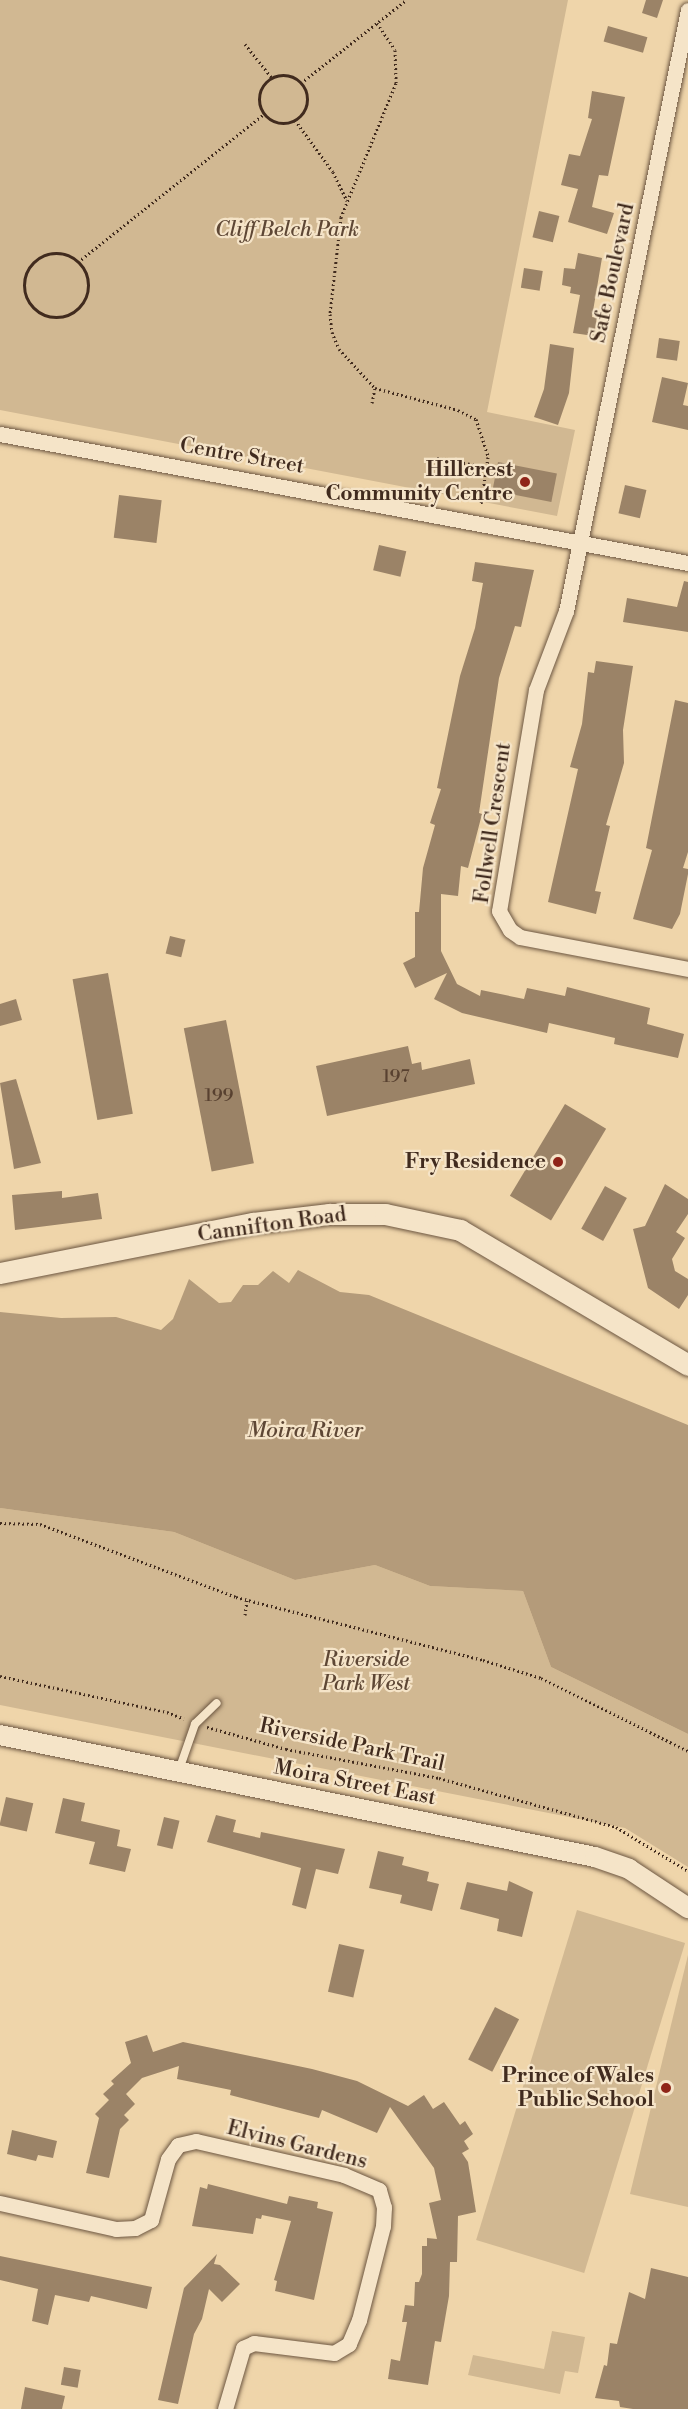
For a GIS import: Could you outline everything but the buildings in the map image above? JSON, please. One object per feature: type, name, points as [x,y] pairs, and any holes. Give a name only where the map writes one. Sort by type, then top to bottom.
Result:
[{"type":"main road","name":"Cannifton Road","points":[[0,1273],[253,1223],[329,1214],[385,1214],[460,1230],[688,1365]]},
{"type":"street","name":"Safe Boulevard","points":[[579,543],[688,10]]},
{"type":"street","name":"Centre Street","points":[[0,434],[314,490],[688,563]]},
{"type":"street","name":"Follwell Crescent","points":[[579,543],[560,633],[536,690],[499,911],[510,930],[520,937],[688,969]]},
{"type":"street","name":"Moira Street East","points":[[0,1736],[595,1857],[629,1869],[688,1908]]},
{"type":"street","name":"Elvins Gardens","points":[[0,2203],[116,2229],[135,2228],[151,2220],[168,2159],[178,2145],[196,2141],[344,2175],[379,2190],[384,2206],[383,2226],[360,2320],[349,2344],[334,2353],[254,2343],[243,2348],[225,2409]]},
{"type":"lane","points":[[179,1772],[195,1724],[217,1703]]},
{"type":"path","points":[[301,83],[406,0]]},
{"type":"path","points":[[377,23],[395,50],[396,83],[347,201],[337,233],[330,314],[332,332],[339,349],[375,388],[458,410],[476,419],[485,441],[487,467],[481,504]]},
{"type":"path","points":[[245,44],[272,78]]},
{"type":"path","points":[[287,76],[301,83],[306,90],[306,107],[295,120],[278,123],[264,114],[259,98],[272,78],[287,76]]},
{"type":"path","points":[[78,262],[264,114]]},
{"type":"path","points":[[295,120],[333,172],[347,201]]},
{"type":"path","points":[[55,253],[78,262],[88,282],[80,306],[58,318],[33,309],[23,287],[33,262],[55,253]]},
{"type":"path","points":[[372,403],[375,388]]},
{"type":"path","points":[[437,458],[487,467]]},
{"type":"path","points":[[0,1523],[40,1524],[247,1600],[483,1660],[541,1678],[688,1751]]},
{"type":"path","points":[[244,1615],[247,1600]]},
{"type":"path","name":"Riverside Park Trail","points":[[0,1676],[167,1712],[195,1724],[286,1749],[440,1778],[616,1827],[688,1871]]},
{"type":"green space","name":"Cliff Belch Park","points":[[0,0],[568,0],[487,412],[575,430],[557,516],[0,410]]},
{"type":"green space","name":"Riverside Park West","points":[[0,1508],[174,1532],[295,1580],[375,1565],[430,1586],[523,1591],[551,1667],[688,1734],[688,1867],[625,1828],[0,1705]]},
{"type":"green space","points":[[577,1910],[685,1943],[584,2273],[476,2240]]},
{"type":"green space","points":[[688,1955],[688,2207],[630,2194]]},
{"type":"green space","points":[[552,2331],[585,2337],[578,2373],[565,2371],[560,2394],[468,2375],[473,2355],[544,2369]]},
{"type":"water","name":"Moira River","points":[[298,1270],[340,1292],[369,1295],[688,1425],[688,1734],[551,1667],[523,1591],[430,1586],[375,1565],[295,1580],[174,1532],[0,1508],[0,1312],[61,1318],[116,1317],[161,1330],[173,1319],[189,1279],[219,1303],[231,1302],[243,1285],[258,1285],[273,1271],[289,1283]]},
{"type":"place","name":"Hillcrest Community Centre","points":[[525,482]]},
{"type":"place","name":"Fry Residence","points":[[558,1162]]},
{"type":"place","name":"Prince of Wales Public School","points":[[666,2088]]}]
